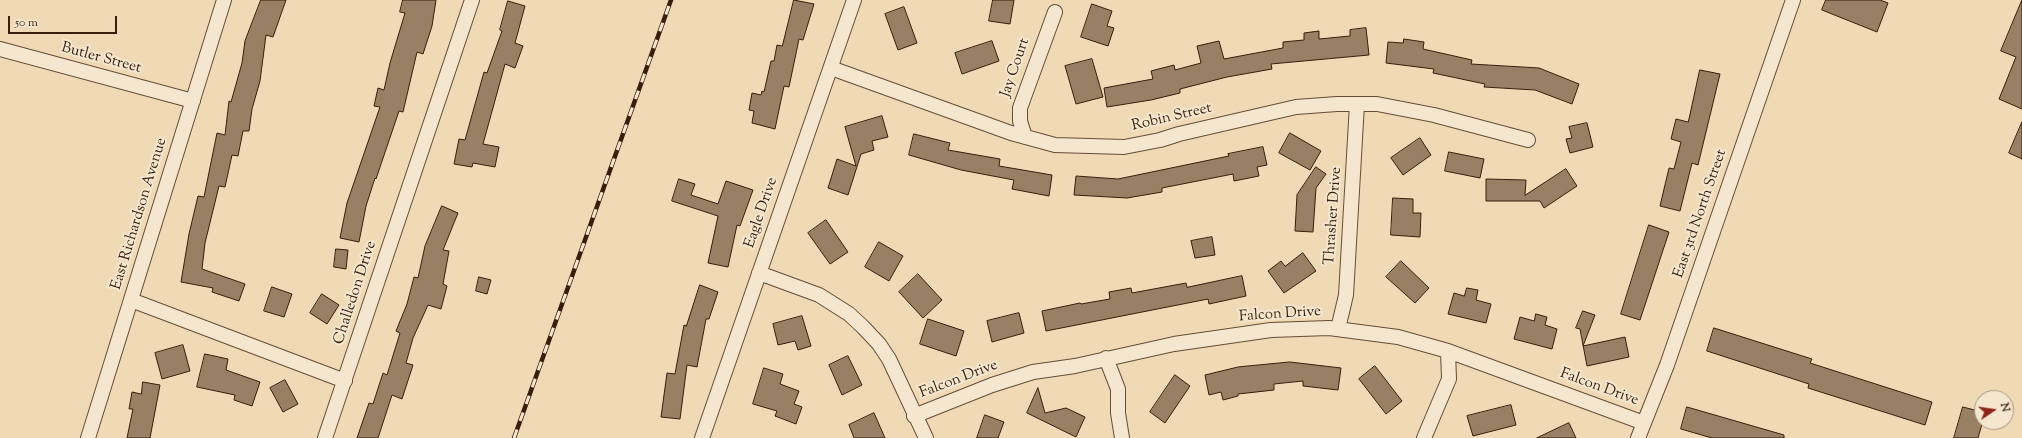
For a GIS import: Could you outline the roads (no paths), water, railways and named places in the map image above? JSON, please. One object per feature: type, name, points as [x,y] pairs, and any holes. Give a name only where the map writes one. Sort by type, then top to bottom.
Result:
[{"type":"street","name":"East Richardson Avenue","points":[[88,438],[224,0]]},
{"type":"street","name":"Challedon Drive","points":[[325,438],[472,0]]},
{"type":"street","name":"Eagle Drive","points":[[702,438],[854,0]]},
{"type":"street","name":"East 3rd North Street","points":[[1638,438],[1667,365],[1793,0]]},
{"type":"street","name":"Jay Court","points":[[1025,137],[1020,121],[1020,108],[1055,12]]},
{"type":"street","name":"Butler Street","points":[[0,49],[193,101]]},
{"type":"street","name":"Robin Street","points":[[831,68],[1025,137],[1055,145],[1124,146],[1160,140],[1179,134],[1296,107],[1357,104],[1377,104],[1434,115],[1528,140]]},
{"type":"street","name":"Thrasher Drive","points":[[1338,329],[1346,295],[1357,104]]},
{"type":"street","points":[[759,273],[819,295],[849,314],[864,326],[889,359],[914,416],[926,438]]},
{"type":"street","points":[[131,300],[345,380]]},
{"type":"street","name":"Falcon Drive","points":[[914,416],[992,385],[1034,372],[1075,366],[1174,344],[1271,330],[1338,329],[1398,337],[1448,352],[1644,423]]},
{"type":"street","points":[[1424,438],[1449,379],[1448,352]]},
{"type":"street","points":[[1106,358],[1118,389],[1118,413],[1122,438]]},
{"type":"railway","points":[[514,438],[671,0]]}]
